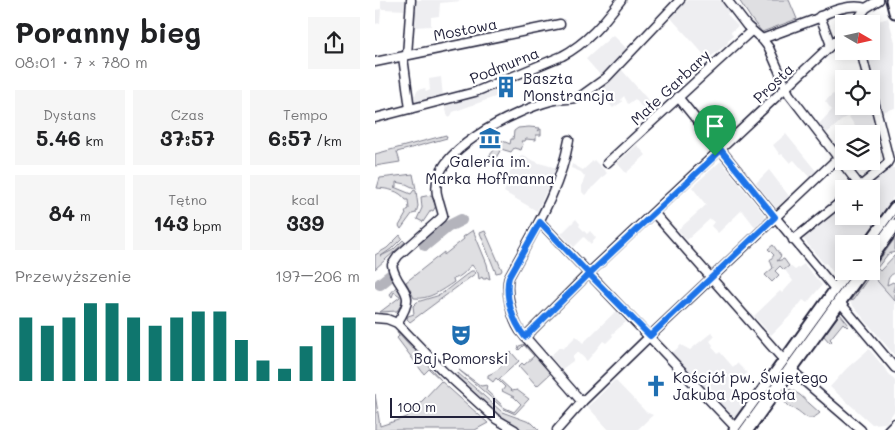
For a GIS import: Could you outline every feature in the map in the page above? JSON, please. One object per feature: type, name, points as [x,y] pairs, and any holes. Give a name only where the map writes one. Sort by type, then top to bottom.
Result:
[{"type":"street","points":[[410,109],[406,55],[411,0]]},
{"type":"street","name":"Podmurna","points":[[375,118],[475,92],[562,56],[587,39],[621,0]]},
{"type":"street","points":[[397,323],[405,309],[407,295],[392,265],[398,256],[443,215],[436,188],[441,170],[455,152],[515,113],[553,100],[581,96],[606,78],[680,0]]},
{"type":"street","points":[[727,0],[751,31],[762,39],[769,48],[790,96],[835,154]]},
{"type":"street","points":[[861,15],[866,8],[879,0]]},
{"type":"street","points":[[892,0],[895,12]]},
{"type":"street","points":[[762,39],[820,16],[857,6],[866,8]]},
{"type":"street","points":[[820,16],[831,45]]},
{"type":"street","name":"Mostowa","points":[[375,62],[560,24]]},
{"type":"street","name":"Małe Garbary","points":[[607,163],[751,31]]},
{"type":"street","name":"Prosta","points":[[525,337],[835,42]]},
{"type":"street","points":[[678,97],[895,368]]},
{"type":"street","points":[[867,180],[889,162],[878,115]]},
{"type":"street","points":[[569,140],[560,179],[540,222],[509,277],[507,285],[516,322],[525,337],[582,402]]},
{"type":"street","points":[[557,430],[582,402],[650,336],[835,161]]},
{"type":"street","points":[[793,240],[835,206]]},
{"type":"street","points":[[876,235],[895,208]]},
{"type":"street","points":[[654,213],[789,365],[861,430]]},
{"type":"street","points":[[540,222],[739,429],[789,365],[838,296],[853,280]]},
{"type":"street","points":[[880,246],[895,225]]},
{"type":"street","points":[[838,296],[845,280]]},
{"type":"street","points":[[375,318],[387,319],[397,323],[449,376],[497,419],[515,430]]},
{"type":"street","points":[[888,430],[895,423]]},
{"type":"shaded area","points":[[381,0],[407,0],[407,10],[381,9]]},
{"type":"shaded area","points":[[415,0],[461,1],[440,3],[439,16],[431,17],[431,26],[414,27]]},
{"type":"shaded area","points":[[688,0],[720,0],[730,11],[727,14],[738,26],[731,32],[733,36],[728,40],[728,43],[708,59],[670,17]]},
{"type":"shaded area","points":[[739,0],[789,0],[797,19],[762,32]]},
{"type":"shaded area","points":[[381,9],[380,23],[375,24],[375,10]]},
{"type":"shaded area","points":[[888,18],[895,42],[895,108],[882,112],[880,105],[880,70],[870,70],[867,60],[880,60],[880,20]]},
{"type":"shaded area","points":[[613,35],[628,50],[601,76],[586,59]]},
{"type":"shaded area","points":[[621,69],[656,109],[649,116],[635,99],[628,104],[624,96],[621,99],[622,102],[613,108],[604,99],[606,97],[600,89]]},
{"type":"shaded area","points":[[441,77],[443,97],[412,104],[410,96],[415,95],[418,90],[425,88],[426,92],[430,90],[429,79]]},
{"type":"shaded area","points":[[503,84],[509,85],[509,92],[453,112],[448,117],[445,106],[502,88]]},
{"type":"shaded area","points":[[833,94],[835,95],[835,115],[848,115],[827,133],[819,124],[832,110],[825,101]]},
{"type":"shaded area","points":[[848,115],[874,115],[877,125],[854,125]]},
{"type":"shaded area","points":[[518,128],[540,128],[538,131],[541,129],[541,135],[536,135],[536,140],[526,139],[521,141],[523,144],[521,150],[514,148],[511,152],[501,149],[493,163],[495,158],[489,156],[495,149],[493,147],[498,139],[510,144],[514,131]]},
{"type":"shaded area","points":[[786,134],[816,171],[809,177],[794,160],[790,163],[782,154],[780,155],[773,145]]},
{"type":"shaded area","points":[[446,135],[447,138],[397,152],[400,162],[375,166],[375,154]]},
{"type":"shaded area","points":[[637,145],[646,155],[626,173],[617,163]]},
{"type":"shaded area","points":[[521,155],[557,168],[537,211],[504,192],[510,179],[507,177],[512,168],[515,169]]},
{"type":"shaded area","points":[[594,160],[607,173],[585,195],[582,192],[582,185],[585,177],[581,172],[571,168],[572,164],[583,170]]},
{"type":"shaded area","points":[[721,161],[767,218],[756,228],[742,210],[718,233],[711,226],[714,222],[710,219],[687,240],[678,230],[706,205],[692,187]]},
{"type":"shaded area","points":[[887,168],[895,168],[895,195],[880,216],[880,180],[872,180]]},
{"type":"shaded area","points":[[769,170],[789,196],[776,208],[756,183]]},
{"type":"shaded area","points":[[413,174],[416,189],[396,182],[396,187],[394,187],[411,194],[414,190],[416,191],[418,206],[416,213],[412,214],[401,229],[399,226],[409,209],[408,200],[393,191],[377,188],[380,178]]},
{"type":"shaded area","points":[[431,195],[436,206],[423,222],[417,219],[422,208],[421,197]]},
{"type":"shaded area","points":[[835,209],[835,225],[874,225],[866,235],[835,235],[835,275],[801,236]]},
{"type":"shaded area","points":[[576,219],[580,224],[579,226],[587,234],[590,231],[596,238],[591,244],[584,237],[574,247],[561,234]]},
{"type":"shaded area","points":[[473,230],[487,264],[490,279],[486,277],[486,279],[483,279],[482,277],[479,279],[478,273],[472,265],[453,279],[454,282],[440,291],[430,296],[414,298],[406,282],[444,252],[444,255]]},
{"type":"shaded area","points":[[485,231],[502,270],[501,272],[496,273],[480,233]]},
{"type":"shaded area","points":[[400,235],[402,238],[381,256],[393,250],[403,240],[405,242],[375,269],[375,255],[387,248]]},
{"type":"shaded area","points":[[895,238],[895,252],[888,254],[880,264],[880,259]]},
{"type":"shaded area","points":[[773,245],[781,256],[777,261],[784,259],[789,266],[784,270],[780,266],[775,271],[779,275],[772,282],[765,275],[773,268],[770,260],[774,255],[768,249]]},
{"type":"shaded area","points":[[895,255],[895,273],[889,278],[887,285],[893,282],[895,284],[893,291],[895,293],[895,301],[876,280],[880,280],[880,271]]},
{"type":"shaded area","points":[[804,264],[822,285],[807,303],[803,300],[771,335],[754,316],[780,291],[782,293],[793,281],[785,270],[790,266],[795,270]]},
{"type":"shaded area","points":[[471,271],[476,273],[410,322],[407,319],[408,316],[414,314],[413,306],[417,302],[440,295]]},
{"type":"shaded area","points":[[388,272],[391,273],[404,292],[401,305],[397,311],[380,312],[400,297],[394,292],[392,297],[390,294],[397,286],[393,280],[382,288],[378,288],[384,275]]},
{"type":"shaded area","points":[[864,280],[878,280],[895,301],[895,356],[849,301]]},
{"type":"shaded area","points":[[865,280],[867,280],[853,300],[850,301]]},
{"type":"shaded area","points":[[616,311],[626,322],[612,334],[613,336],[606,343],[603,341],[587,361],[578,352],[573,356],[573,361],[562,369],[550,356],[560,347],[563,349],[576,336],[583,343]]},
{"type":"shaded area","points":[[840,314],[849,325],[847,327],[843,323],[830,339],[832,341],[830,343],[823,335],[837,315]]},
{"type":"shaded area","points":[[397,331],[441,380],[429,369],[424,374],[397,338],[399,336]]},
{"type":"shaded area","points":[[712,332],[715,336],[710,341],[713,345],[712,347],[718,354],[720,352],[733,367],[737,363],[747,373],[732,387],[747,402],[736,417],[732,417],[672,353],[681,345],[690,350]]},
{"type":"shaded area","points":[[525,344],[551,373],[537,386],[519,366],[522,363],[524,365],[534,356],[524,345],[518,349],[519,346]]},
{"type":"shaded area","points":[[869,349],[895,381],[895,410],[886,423],[872,424],[830,387],[847,368]]},
{"type":"shaded area","points":[[511,352],[519,361],[499,379],[512,391],[517,390],[529,399],[515,414],[504,409],[459,370],[481,386],[487,385],[486,390],[505,408],[514,412],[521,404],[514,397],[502,391],[505,387],[496,378],[493,382],[488,378],[488,375],[502,366]]},
{"type":"shaded area","points":[[458,373],[502,412],[532,423],[539,430],[523,430],[501,419],[457,380]]},
{"type":"shaded area","points":[[615,380],[646,412],[653,415],[637,430],[609,430],[588,407]]},
{"type":"shaded area","points":[[441,381],[488,423],[475,430],[375,430],[375,394],[380,426],[407,417]]},
{"type":"shaded area","points":[[790,389],[800,395],[820,413],[809,418],[788,406],[785,402]]},
{"type":"waterway","points":[[425,245],[447,227],[461,220]]},
{"type":"waterway","points":[[380,284],[390,276]]},
{"type":"tram line","points":[[880,235],[895,214]]},
{"type":"tram line","points":[[739,430],[847,280]]},
{"type":"place","name":"Baszta Monstrancja","points":[[506,87]]},
{"type":"place","name":"Galeria im. Marka Hoffmanna","points":[[490,138]]},
{"type":"place","name":"Baj Pomorski","points":[[461,335]]},
{"type":"place","name":"Kościół pw. Świętego Jakuba Apostoła","points":[[656,386]]},
{"type":"route","points":[[715,156],[589,274],[540,222],[509,277],[507,287],[507,293],[518,328],[525,337],[589,274],[650,336],[775,217],[721,150],[715,156]]}]
